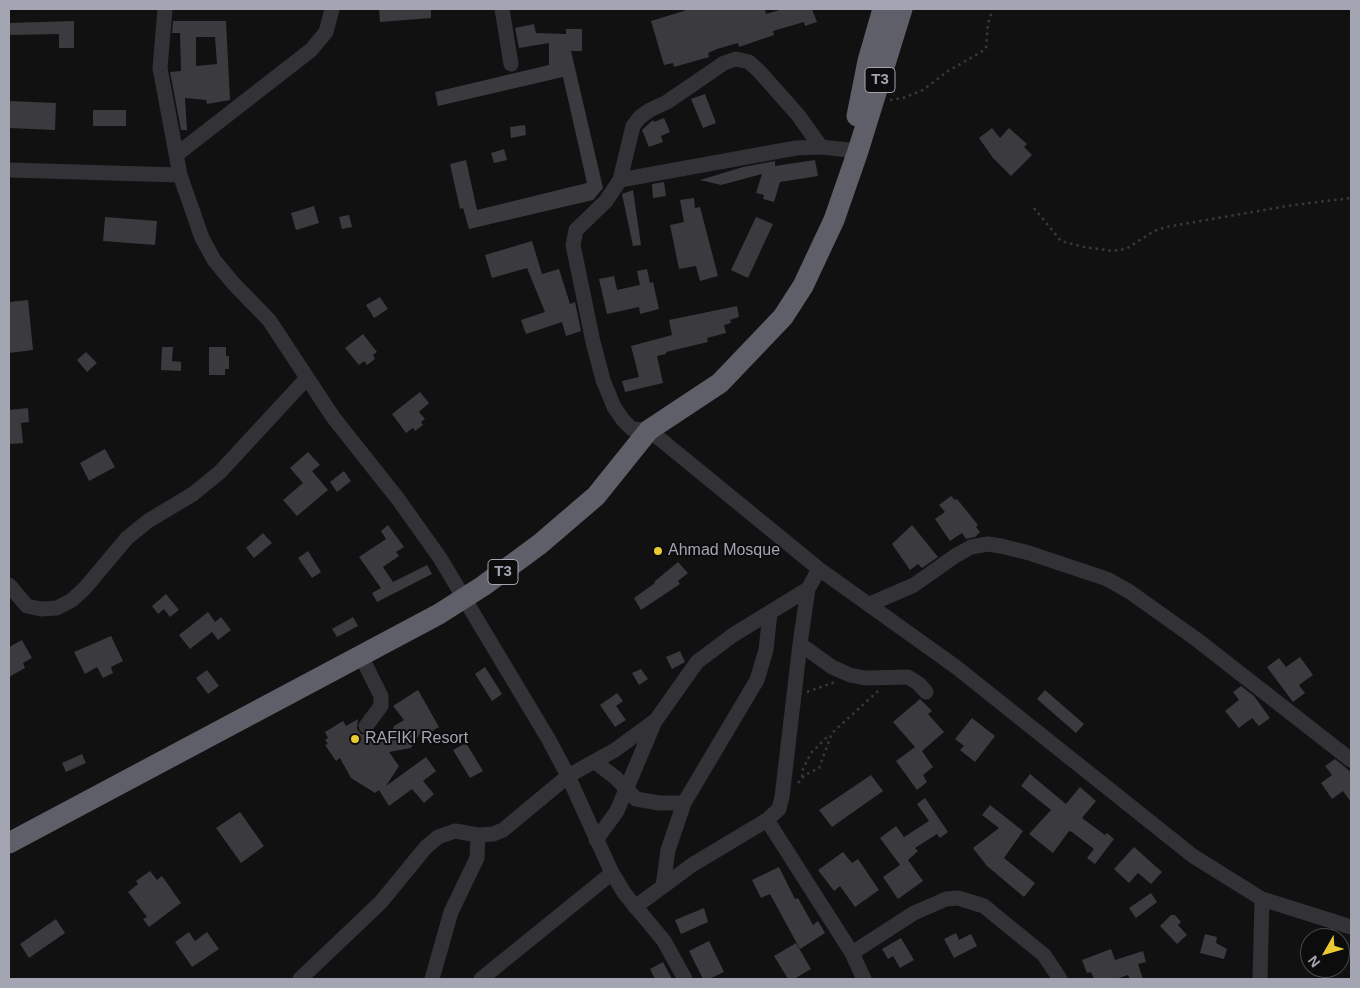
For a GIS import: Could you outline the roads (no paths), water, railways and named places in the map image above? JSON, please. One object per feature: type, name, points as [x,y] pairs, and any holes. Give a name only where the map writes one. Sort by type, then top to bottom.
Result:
[{"type":"highway","name":"T3","points":[[858,151],[857,118],[860,97],[883,9]]},
{"type":"highway","name":"T3","points":[[9,843],[464,598],[522,558],[596,496],[649,430],[720,383],[783,317],[803,286],[834,220],[858,151],[902,9]]},
{"type":"street","points":[[165,9],[160,68],[180,175],[202,238],[214,260],[269,320],[332,417],[398,499],[440,558],[568,776],[612,873],[635,907],[664,941],[685,979]]},
{"type":"street","points":[[176,155],[311,50],[326,32],[332,9]]},
{"type":"street","points":[[502,9],[511,64]]},
{"type":"street","points":[[821,147],[798,115],[760,71],[749,62],[736,59],[724,63],[667,102],[640,117],[629,138],[626,164],[620,180],[606,201],[576,230],[573,245],[592,342],[614,407],[632,429],[649,430],[819,569],[956,667],[1162,833],[1229,880],[1262,899],[1351,927]]},
{"type":"street","points":[[620,180],[796,148],[821,147],[858,151]]},
{"type":"street","points":[[9,170],[180,175]]},
{"type":"street","points":[[9,585],[27,606],[41,609],[57,608],[72,600],[85,588],[127,538],[148,521],[194,494],[220,472],[306,379]]},
{"type":"street","points":[[870,604],[914,585],[971,547],[988,544],[1029,553],[1107,579],[1130,592],[1196,639],[1351,760]]},
{"type":"street","points":[[635,907],[723,846],[767,820],[779,808],[782,797],[808,590],[819,569]]},
{"type":"street","points":[[596,840],[609,824],[627,791],[656,720],[697,662],[726,640],[808,590]]},
{"type":"street","points":[[663,886],[668,850],[684,803],[757,680],[766,650],[770,613]]},
{"type":"street","points":[[800,644],[832,667],[850,674],[865,678],[908,677],[919,684],[926,692]]},
{"type":"street","points":[[360,654],[381,696],[381,706],[366,726]]},
{"type":"street","points":[[300,979],[381,902],[426,848],[438,837],[454,831],[493,834],[503,830],[568,776],[626,743],[656,720]]},
{"type":"street","points":[[595,762],[616,778],[627,791],[642,801],[684,803]]},
{"type":"street","points":[[767,820],[852,953],[864,979]]},
{"type":"street","points":[[432,979],[451,912],[477,858],[478,834]]},
{"type":"street","points":[[481,979],[612,873]]},
{"type":"street","points":[[852,953],[914,913],[946,899],[958,898],[984,906],[1044,956],[1060,979]]},
{"type":"street","points":[[1260,979],[1262,899]]},
{"type":"place","name":"Ahmad Mosque","points":[[658,551]]},
{"type":"place","name":"RAFIKI Resort","points":[[355,739]]}]
